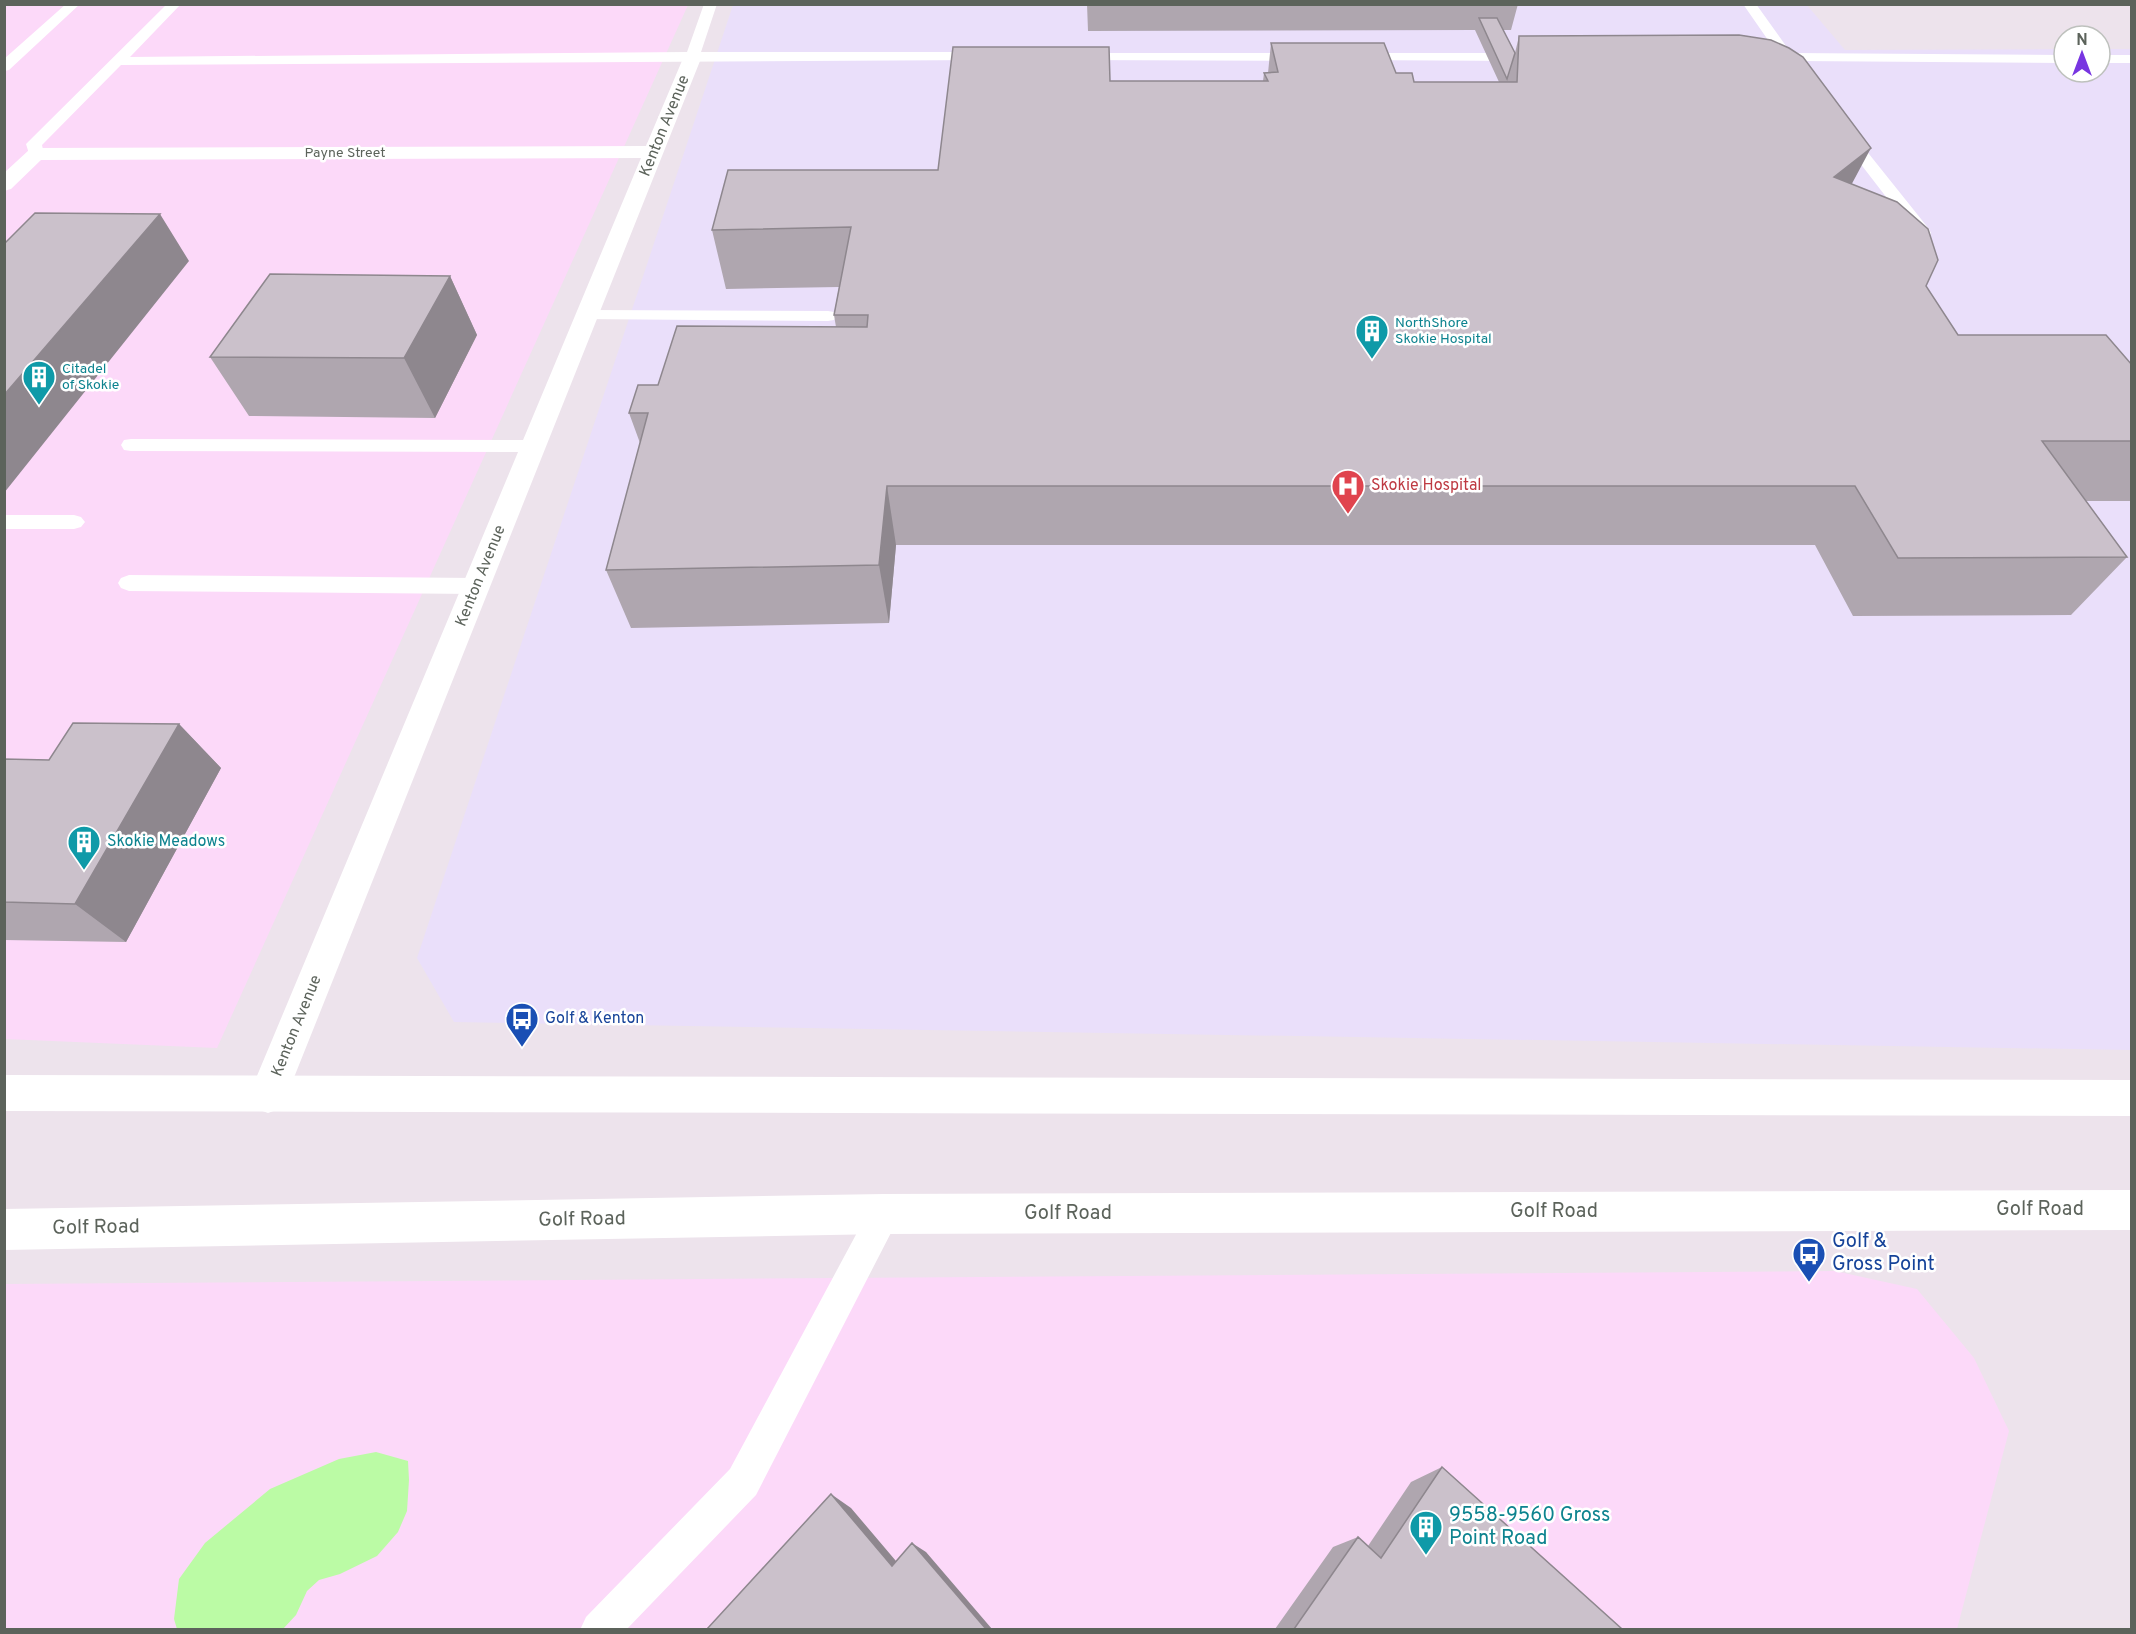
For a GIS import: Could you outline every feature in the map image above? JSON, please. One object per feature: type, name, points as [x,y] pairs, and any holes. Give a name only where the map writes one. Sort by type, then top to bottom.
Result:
[{"type":"main road","name":"Kenton Avenue","points":[[268,1095],[693,56]]},
{"type":"main road","name":"Payne Street","points":[[36,154],[654,152]]},
{"type":"main road","points":[[4,185],[36,154]]},
{"type":"main road","points":[[4,1093],[2132,1098]]},
{"type":"main road","name":"Golf Road","points":[[4,1230],[884,1214],[2132,1210]]},
{"type":"lane","points":[[4,67],[74,4]]},
{"type":"lane","points":[[36,154],[34,144],[43,134],[175,4]]},
{"type":"lane","points":[[693,56],[711,4]]},
{"type":"lane","points":[[1749,4],[1801,76]]},
{"type":"lane","points":[[117,61],[693,56],[999,57]]},
{"type":"lane","points":[[1058,57],[1315,57]]},
{"type":"lane","points":[[1339,57],[1538,57]]},
{"type":"lane","points":[[1751,57],[2052,59]]},
{"type":"lane","points":[[2112,59],[2132,59]]},
{"type":"lane","points":[[1837,122],[1931,243]]},
{"type":"lane","points":[[587,315],[828,316]]},
{"type":"lane","points":[[131,445],[534,446]]},
{"type":"lane","points":[[4,522],[74,522]]},
{"type":"lane","points":[[129,583],[476,586]]},
{"type":"lane","points":[[599,1629],[743,1482],[884,1214]]},
{"type":"shaded area","name":"Skokie Hospital","points":[[1806,4],[1845,50],[2052,49],[2052,84],[2112,84],[2112,49],[2131,49],[2131,1050],[454,1022],[417,958],[733,5]]},
{"type":"shaded area","points":[[5,5],[688,5],[217,1048],[5,1039]]},
{"type":"shaded area","points":[[1835,1271],[1917,1289],[1974,1358],[2009,1431],[1957,1629],[5,1629],[4,1284]]},
{"type":"shaded area","points":[[376,1452],[408,1461],[409,1480],[407,1511],[398,1532],[377,1556],[340,1574],[319,1580],[307,1591],[296,1615],[283,1629],[177,1629],[174,1619],[179,1579],[205,1543],[270,1489],[339,1459]]},
{"type":"building","points":[[1479,18],[1497,18],[1515,53],[1507,79]]},
{"type":"building","name":"NorthShore Skokie Hospital","points":[[1739,35],[1771,40],[1803,57],[1871,148],[1834,177],[1897,202],[1928,229],[1938,260],[1926,286],[1958,335],[2106,335],[2132,365],[2132,441],[2042,441],[2127,557],[1898,558],[1855,486],[887,486],[879,565],[606,570],[648,413],[629,413],[638,385],[658,385],[677,326],[867,327],[868,315],[834,315],[851,227],[712,230],[728,170],[938,170],[953,47],[1109,47],[1110,81],[1268,81],[1264,73],[1278,72],[1271,43],[1384,43],[1396,73],[1412,73],[1414,82],[1517,82],[1519,36]]},
{"type":"building","points":[[35,213],[160,214],[4,395],[4,244]]},
{"type":"building","points":[[270,274],[450,276],[404,358],[210,357]]},
{"type":"building","points":[[73,723],[179,724],[75,904],[4,902],[4,759],[49,760]]},
{"type":"building","name":"9558-9560 Gross Point Road","points":[[1442,1467],[1622,1629],[1294,1629],[1358,1537],[1381,1558]]},
{"type":"building","points":[[831,1494],[892,1566],[912,1543],[986,1629],[707,1629]]},
{"type":"place","name":"NorthShore Skokie Hospital","points":[[1372,360]]},
{"type":"place","name":"Citadel of Skokie","points":[[39,406]]},
{"type":"place","name":"Skokie Hospital","points":[[1348,515]]},
{"type":"place","name":"Skokie Meadows","points":[[84,871]]},
{"type":"place","name":"Golf & Kenton","points":[[522,1048]]},
{"type":"place","name":"Golf & Gross Point","points":[[1809,1283]]},
{"type":"place","name":"9558-9560 Gross Point Road","points":[[1426,1556]]}]
